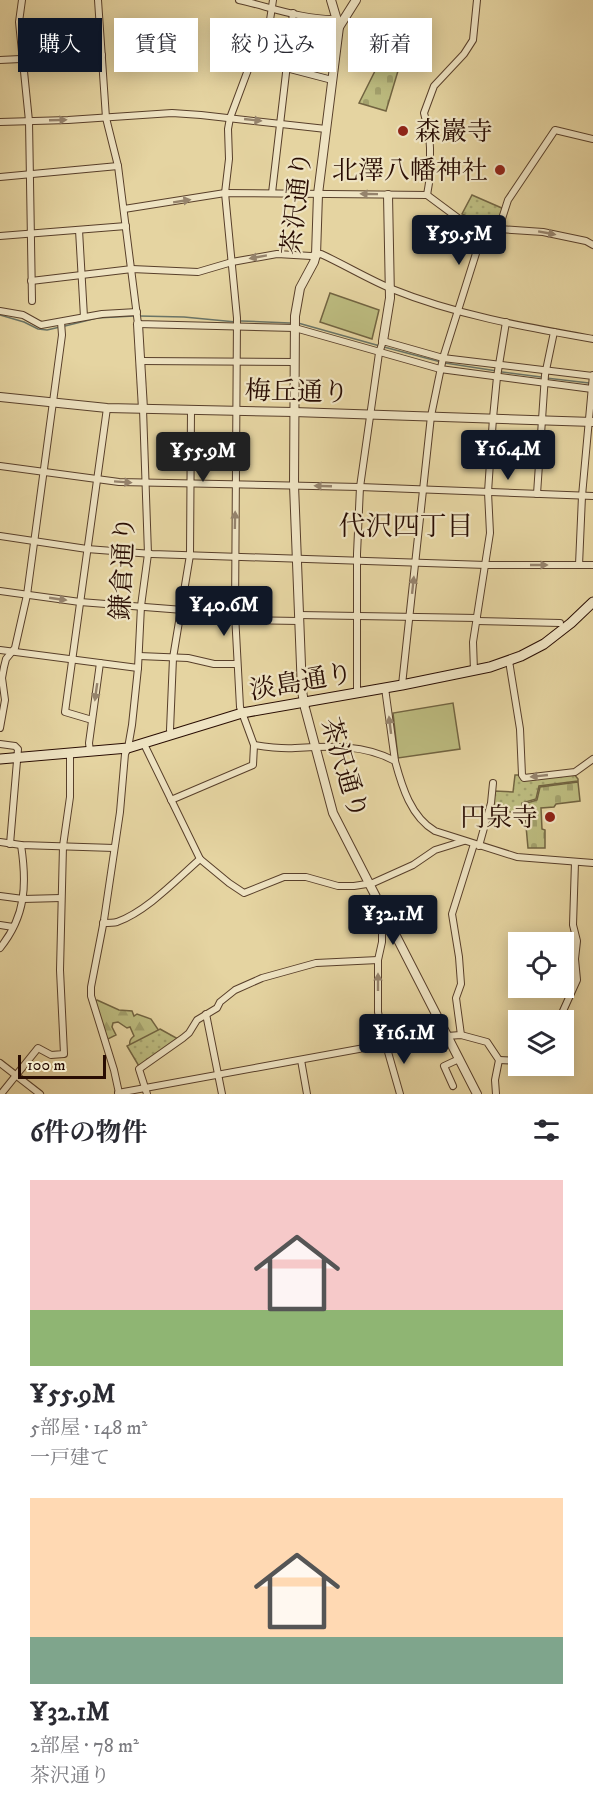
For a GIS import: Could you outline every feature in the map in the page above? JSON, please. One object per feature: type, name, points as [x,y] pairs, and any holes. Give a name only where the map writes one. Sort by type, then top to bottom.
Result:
[{"type":"main road","name":"淡島通り","points":[[0,759],[128,748],[242,713],[474,671],[509,661],[531,651],[557,635],[593,602]]},
{"type":"street","points":[[20,18],[22,0]]},
{"type":"street","name":"鎌倉通り","points":[[98,0],[99,18]]},
{"type":"street","points":[[239,0],[337,23]]},
{"type":"street","points":[[270,18],[273,0]]},
{"type":"street","points":[[331,0],[337,23]]},
{"type":"street","name":"茶沢通り","points":[[356,0],[337,23],[318,194],[316,255],[300,288],[295,326],[294,485],[304,701],[333,813],[477,1094]]},
{"type":"street","points":[[427,195],[430,177],[430,148],[424,113],[434,86],[464,54],[473,40],[477,0]]},
{"type":"street","points":[[292,18],[293,13]]},
{"type":"street","name":"鎌倉通り","points":[[102,55],[106,118],[118,166],[137,317],[141,361],[148,554],[141,606],[138,668],[128,748],[125,754],[120,813],[93,971],[91,996],[114,1070],[118,1093]]},
{"type":"street","points":[[0,60],[18,58]]},
{"type":"street","points":[[24,72],[29,121],[32,301]]},
{"type":"street","points":[[171,800],[253,765],[254,745],[240,707],[237,664],[234,556],[237,323],[225,193],[230,118],[247,72]]},
{"type":"street","points":[[272,193],[286,72]]},
{"type":"street","points":[[301,72],[332,80]]},
{"type":"street","points":[[0,122],[172,113],[326,129]]},
{"type":"street","points":[[499,228],[508,200],[555,130],[593,140]]},
{"type":"street","points":[[0,177],[118,166]]},
{"type":"street","points":[[124,209],[225,193],[427,195],[462,221],[484,228],[543,232],[586,241],[593,245]]},
{"type":"street","points":[[357,693],[360,487],[390,288],[388,195]]},
{"type":"street","points":[[0,236],[126,226]]},
{"type":"street","points":[[402,685],[431,416],[442,364],[484,228]]},
{"type":"street","points":[[79,230],[84,317]]},
{"type":"street","points":[[31,281],[132,269],[198,272],[232,262],[277,254],[321,254],[390,288],[457,311],[593,339]]},
{"type":"street","points":[[0,311],[23,315],[41,325],[62,326],[84,317],[102,314],[295,326],[442,364],[592,386]]},
{"type":"street","points":[[474,671],[473,642],[490,532],[488,492],[498,372],[506,322]]},
{"type":"street","points":[[0,728],[4,667],[6,659],[13,652],[27,595],[62,326]]},
{"type":"street","points":[[537,494],[545,378],[554,332]]},
{"type":"street","points":[[381,347],[442,364],[498,372],[545,378],[593,376],[591,422],[582,496],[579,565]]},
{"type":"street","points":[[141,361],[295,362]]},
{"type":"street","name":"梅丘通り","points":[[0,397],[143,410],[370,414],[591,422]]},
{"type":"street","points":[[92,720],[64,712],[107,408]]},
{"type":"street","points":[[171,735],[173,658],[190,555],[191,410]]},
{"type":"street","points":[[0,466],[146,483],[294,485],[593,496]]},
{"type":"street","points":[[0,536],[87,549],[148,554],[486,565],[593,565]]},
{"type":"street","points":[[0,591],[80,602],[181,609],[235,617],[410,616],[560,622]]},
{"type":"street","points":[[0,650],[138,668]]},
{"type":"street","points":[[138,656],[188,658],[214,664],[237,664]]},
{"type":"street","points":[[509,661],[520,729],[524,778],[575,772],[593,759]]},
{"type":"street","points":[[90,751],[100,663]]},
{"type":"street","points":[[386,688],[395,761],[402,786],[424,825],[464,841],[517,857],[593,863]]},
{"type":"street","points":[[0,744],[17,747],[10,844]]},
{"type":"street","points":[[144,744],[200,859],[244,893],[284,877],[306,877],[338,886],[368,884],[413,865],[435,850],[464,841]]},
{"type":"street","points":[[254,745],[370,750],[395,761]]},
{"type":"street","points":[[1,1094],[38,1048],[51,1055],[64,1054],[60,992],[61,898],[63,846],[70,797],[70,752]]},
{"type":"street","points":[[461,1035],[456,998],[460,987],[459,957],[452,914],[491,802],[494,783]]},
{"type":"street","points":[[0,842],[21,845],[114,848]]},
{"type":"street","points":[[0,948],[19,917],[23,899],[24,864],[21,845]]},
{"type":"street","points":[[103,923],[116,922],[137,911],[200,859]]},
{"type":"street","points":[[563,1010],[577,980],[575,959],[577,944],[573,926],[575,862]]},
{"type":"street","points":[[0,896],[23,899],[61,898]]},
{"type":"street","points":[[386,919],[382,922],[382,942],[378,960],[378,1012],[398,1094]]},
{"type":"street","points":[[0,925],[13,927]]},
{"type":"street","points":[[146,1091],[139,1069],[183,1038],[197,1020],[217,1008],[220,1002],[235,990],[275,973],[323,962],[348,963],[378,960]]},
{"type":"street","points":[[206,1014],[222,1094]]},
{"type":"street","points":[[118,1093],[146,1091],[218,1075],[419,1038],[461,1035],[487,1042],[499,1060],[495,1080],[496,1094]]},
{"type":"street","points":[[453,1086],[444,1066],[459,1059]]},
{"type":"street","points":[[301,1060],[307,1094]]},
{"type":"street","points":[[499,1060],[508,1060]]},
{"type":"street","points":[[0,1063],[40,1094]]},
{"type":"green space","points":[[374,72],[398,72],[386,111],[359,103]]},
{"type":"green space","points":[[472,195],[504,209],[498,223],[487,225],[462,214]]},
{"type":"green space","points":[[330,293],[379,310],[372,339],[320,322]]},
{"type":"green space","points":[[453,703],[460,749],[398,758],[393,713]]},
{"type":"green space","points":[[574,774],[578,781],[539,786],[536,799],[522,803],[522,813],[491,810],[495,791],[513,792],[515,775],[520,775],[524,779]]},
{"type":"green space","points":[[578,782],[580,801],[541,808],[545,848],[528,848],[524,804],[537,800],[540,787]]},
{"type":"green space","points":[[95,1001],[119,1010],[132,1011],[134,1016],[137,1014],[151,1019],[166,1041],[133,1052],[130,1042],[134,1036],[130,1027],[127,1028],[118,1022],[113,1023],[112,1027],[116,1035],[106,1038]]},
{"type":"green space","points":[[160,1029],[180,1040],[140,1068],[127,1046]]},
{"type":"waterway","points":[[0,315],[38,329],[47,330],[60,327]]},
{"type":"waterway","points":[[65,326],[97,318],[134,316]]},
{"type":"waterway","points":[[139,316],[236,322]]},
{"type":"waterway","points":[[241,321],[290,323]]},
{"type":"waterway","points":[[298,323],[380,346]]},
{"type":"waterway","points":[[384,347],[441,362]]},
{"type":"waterway","points":[[445,363],[497,371]]},
{"type":"waterway","points":[[502,372],[541,377]]},
{"type":"waterway","points":[[546,378],[589,383]]},
{"type":"place","name":"森巖寺","points":[[403,131]]},
{"type":"place","name":"北澤八幡神社","points":[[500,170]]},
{"type":"place","name":"円泉寺","points":[[550,817]]},
{"type":"district","name":"代沢四丁目","points":[[406,526]]}]
